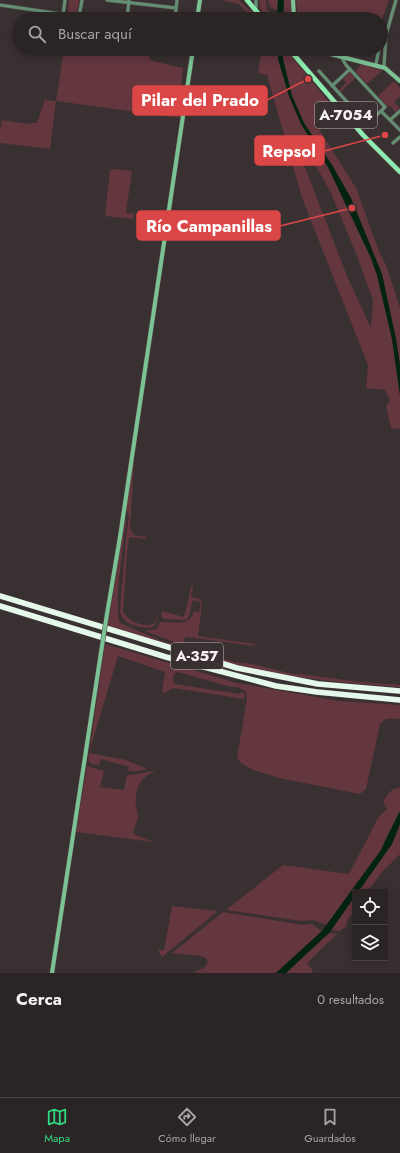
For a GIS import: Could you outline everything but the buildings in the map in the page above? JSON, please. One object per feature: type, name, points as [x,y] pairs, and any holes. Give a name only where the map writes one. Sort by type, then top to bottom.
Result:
[{"type":"highway","name":"A-357","points":[[0,596],[237,668],[318,684],[400,691]]},
{"type":"highway","name":"A-357","points":[[0,606],[166,657],[269,684],[317,692],[400,700]]},
{"type":"main road","points":[[251,1],[257,12]]},
{"type":"main road","name":"A-7054","points":[[295,56],[363,135],[400,172]]},
{"type":"street","points":[[63,12],[65,0]]},
{"type":"street","points":[[80,12],[82,0]]},
{"type":"street","points":[[107,0],[129,1],[176,8]]},
{"type":"street","points":[[176,12],[177,0]]},
{"type":"street","points":[[198,12],[200,0]]},
{"type":"street","points":[[293,0],[294,12]]},
{"type":"street","points":[[388,28],[396,0]]},
{"type":"street","points":[[128,12],[129,1]]},
{"type":"street","points":[[0,5],[44,12]]},
{"type":"street","points":[[52,973],[120,537],[192,56]]},
{"type":"street","points":[[339,56],[384,67],[393,73],[400,81]]},
{"type":"street","points":[[376,64],[378,56]]},
{"type":"street","points":[[384,67],[385,56]]},
{"type":"street","points":[[319,71],[367,124],[385,107],[350,69],[343,60],[343,57]]},
{"type":"street","points":[[332,86],[350,69]]},
{"type":"street","points":[[381,111],[400,130]]},
{"type":"street","points":[[390,120],[400,111]]},
{"type":"street","points":[[393,143],[400,137]]},
{"type":"shaded area","points":[[69,0],[79,0],[77,12],[68,12]]},
{"type":"shaded area","points":[[221,0],[239,0],[250,11],[252,10],[254,12],[247,12],[239,4]]},
{"type":"shaded area","points":[[259,0],[266,0],[267,10],[270,12],[263,12],[260,9]]},
{"type":"shaded area","points":[[268,0],[278,0],[277,10],[270,7]]},
{"type":"shaded area","points":[[278,0],[284,0],[283,12],[277,12]]},
{"type":"shaded area","points":[[284,0],[291,0],[291,12],[283,12]]},
{"type":"shaded area","points":[[296,0],[389,0],[385,12],[297,12]]},
{"type":"shaded area","points":[[63,56],[150,56],[149,60],[183,68],[179,102],[184,103],[180,118],[56,101]]},
{"type":"shaded area","points":[[261,56],[278,56],[289,96],[301,124],[328,167],[371,258],[377,275],[392,339],[400,395],[400,429],[391,428],[386,406],[390,400],[385,390],[366,388],[368,365],[302,198],[267,75],[258,73]],"holes":[[[307,150],[331,193],[373,300],[371,328],[347,276],[304,165]]]},
{"type":"shaded area","points":[[278,56],[283,56],[292,96],[304,123],[332,165],[351,198],[382,274],[400,365],[400,395],[392,339],[377,275],[371,258],[328,167],[301,124],[289,96]]},
{"type":"shaded area","points":[[283,56],[291,56],[350,127],[336,114],[331,112],[323,110],[318,111],[315,116],[315,123],[356,188],[380,254],[386,265],[400,308],[400,365],[382,274],[332,165],[304,123],[292,96]]},
{"type":"shaded area","points":[[362,64],[382,71],[367,84],[355,71]]},
{"type":"shaded area","points":[[350,72],[355,78],[341,92],[339,90],[346,83],[343,79]]},
{"type":"shaded area","points":[[394,81],[400,88],[400,96],[394,102],[400,108],[396,113],[378,96]]},
{"type":"shaded area","points":[[45,100],[56,101],[50,149],[0,143],[2,120],[28,124],[37,123]]},
{"type":"shaded area","points":[[110,170],[132,171],[126,213],[134,214],[133,219],[105,216]]},
{"type":"shaded area","points":[[133,463],[130,528],[134,535],[146,537],[146,539],[129,537],[123,611],[132,621],[146,625],[154,624],[158,617],[155,625],[151,628],[136,626],[127,622],[121,616],[120,611],[129,516],[126,509]]},
{"type":"shaded area","points":[[125,517],[126,524],[118,594],[118,615],[120,623],[162,641],[234,662],[252,664],[293,674],[359,682],[400,685],[400,687],[316,679],[254,669],[108,627]]},
{"type":"shaded area","points":[[192,584],[193,587],[191,597],[201,599],[202,602],[198,636],[255,644],[255,646],[186,637],[183,640],[186,643],[235,658],[176,643],[145,631],[157,629],[160,622],[186,622],[192,616],[194,611],[199,612],[201,602],[193,600],[188,619],[164,619],[161,616],[162,611],[184,617]]},
{"type":"shaded area","points":[[105,644],[237,683],[339,701],[400,705],[400,719],[387,719],[382,721],[380,724],[366,789],[360,794],[279,778],[253,770],[241,763],[237,758],[247,698],[246,692],[238,687],[231,687],[178,672],[174,674],[174,684],[240,694],[241,692],[245,694],[244,699],[173,688],[165,693],[162,692],[165,672],[118,656],[89,752]]},
{"type":"shaded area","points":[[89,753],[126,760],[147,769],[128,771],[129,767],[101,759],[99,765],[91,764],[88,761]]},
{"type":"shaded area","points":[[87,766],[104,771],[100,787],[124,790],[127,775],[157,770],[142,780],[137,789],[136,795],[138,817],[134,834],[153,842],[76,832]]},
{"type":"shaded area","points":[[400,787],[400,811],[381,850],[327,925],[313,920],[301,921],[226,910],[283,865],[349,874],[378,818],[387,809],[383,802],[388,794]]},
{"type":"shaded area","points":[[400,811],[400,824],[392,844],[360,889],[353,889],[381,850]]},
{"type":"shaded area","points":[[400,824],[400,854],[381,873],[369,889],[360,889],[392,844]]},
{"type":"shaded area","points":[[352,890],[352,900],[330,932],[286,973],[276,973],[322,931]]},
{"type":"shaded area","points":[[352,900],[352,914],[347,921],[346,927],[339,931],[331,930]]},
{"type":"shaded area","points":[[172,906],[218,911],[162,957],[158,950],[164,950]]},
{"type":"shaded area","points":[[223,912],[303,925],[312,924],[322,931],[276,973],[193,973],[205,967],[208,962],[206,958],[201,956],[172,953]]},
{"type":"shaded area","points":[[329,933],[337,934],[307,963],[313,971],[312,973],[286,973]]},
{"type":"place","name":"Pilar del Prado","points":[[308,79]]},
{"type":"place","name":"Repsol","points":[[385,135]]},
{"type":"place","name":"Río Campanillas","points":[[352,208]]}]
